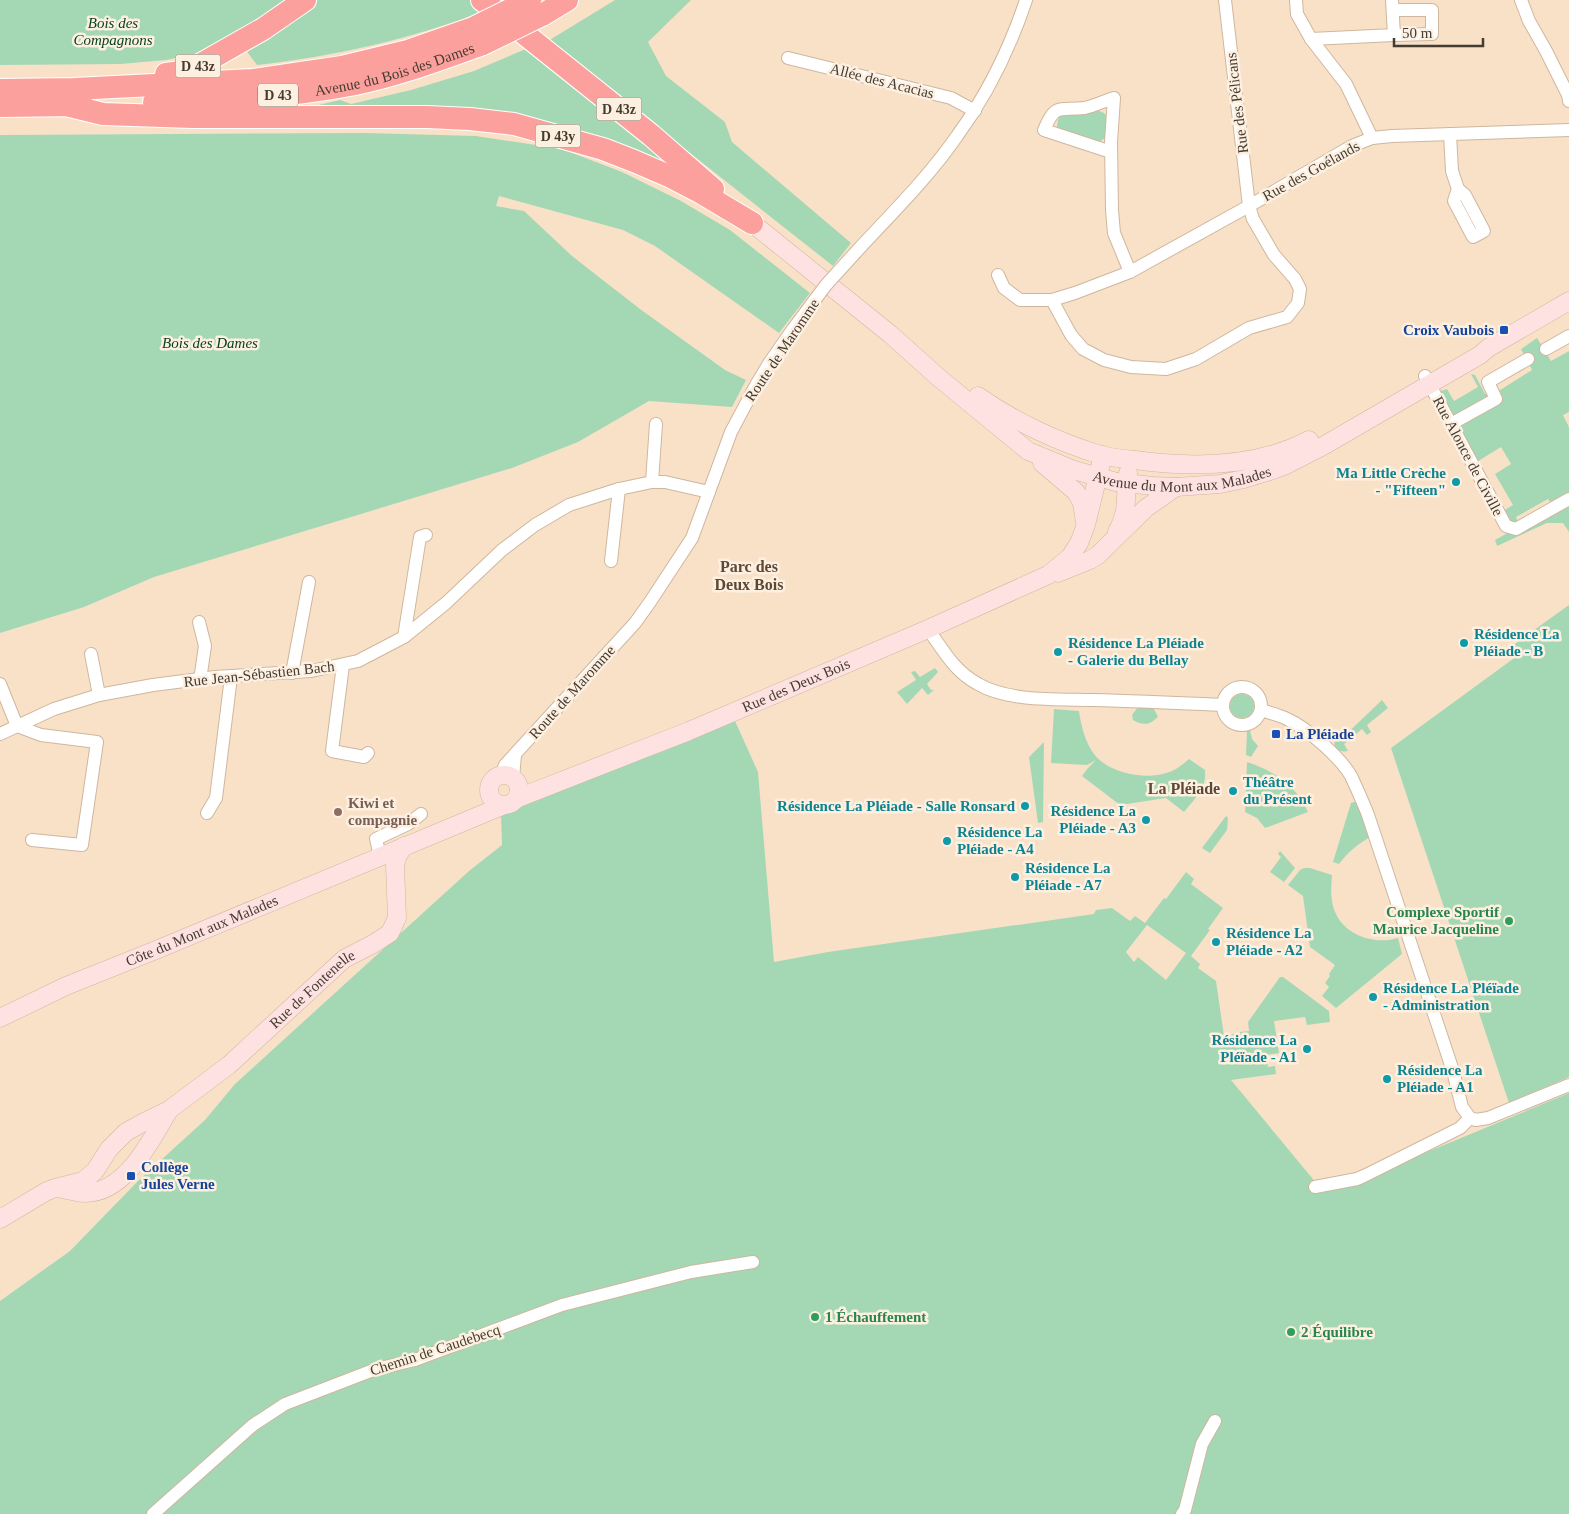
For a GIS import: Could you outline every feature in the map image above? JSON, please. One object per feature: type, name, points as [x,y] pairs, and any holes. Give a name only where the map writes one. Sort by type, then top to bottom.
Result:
[{"type":"highway","name":"D 43z","points":[[70,97],[189,71],[263,29],[305,0]]},
{"type":"highway","name":"D 43z","points":[[482,0],[651,135],[752,223]]},
{"type":"highway","name":"Avenue du Bois des Dames","points":[[0,106],[70,97],[253,80],[332,68],[477,37],[536,7],[567,0]]},
{"type":"highway","name":"Avenue du Bois des Dames","points":[[0,90],[70,97]]},
{"type":"highway","name":"D 43y","points":[[70,97],[103,114],[192,117],[427,116],[514,124],[603,149],[634,160],[700,192],[752,223]]},
{"type":"street","name":"Route de Maromme","points":[[513,784],[515,755],[635,623],[692,538],[731,432],[747,400],[768,366],[826,285],[942,156],[974,111],[990,85],[1015,32],[1026,0]]},
{"type":"street","name":"Rue des Pélicans","points":[[1052,300],[1071,335],[1083,349],[1104,360],[1131,367],[1166,369],[1196,359],[1249,328],[1287,317],[1298,303],[1300,289],[1295,279],[1274,255],[1253,219],[1249,206],[1225,0]]},
{"type":"street","points":[[1296,0],[1298,14],[1311,39],[1346,84],[1372,138]]},
{"type":"street","points":[[1521,0],[1529,21],[1568,95],[1569,101]]},
{"type":"street","points":[[1311,39],[1432,34],[1432,10],[1393,5],[1394,35]]},
{"type":"street","name":"Allée des Acacias","points":[[788,58],[951,98],[974,111]]},
{"type":"street","points":[[1111,152],[1044,130],[1050,116],[1059,108],[1084,108],[1114,98],[1111,152],[1114,233],[1130,272]]},
{"type":"street","name":"Rue des Goélands","points":[[998,275],[1004,288],[1020,300],[1052,300],[1075,293],[1130,272],[1352,146],[1372,138],[1569,130]]},
{"type":"street","points":[[1450,134],[1452,171],[1458,189]]},
{"type":"street","name":"Avenue du Mont aux Malades","points":[[752,223],[890,334],[938,377],[1028,451],[1097,478],[1126,484],[1176,487],[1220,484],[1270,471],[1302,458],[1429,383],[1468,351],[1479,347],[1488,348],[1569,301]]},
{"type":"street","name":"Avenue du Mont aux Malades","points":[[890,334],[993,407],[1018,421],[1079,448],[1103,456],[1158,464],[1209,465],[1247,461],[1290,450],[1336,426],[1429,383]]},
{"type":"street","points":[[1546,349],[1569,336]]},
{"type":"street","points":[[1452,424],[1496,399],[1488,382],[1528,359]]},
{"type":"street","name":"Rue Alonce de Civille","points":[[1429,383],[1506,526],[1516,529],[1569,499]]},
{"type":"street","points":[[652,482],[656,424]]},
{"type":"street","points":[[1028,451],[1076,492],[1082,503],[1086,525]]},
{"type":"street","name":"Rue des Deux Bois","points":[[513,784],[542,788],[689,731],[928,629],[1048,574],[1070,557],[1079,543],[1086,525],[1103,456]]},
{"type":"street","name":"Rue des Deux Bois","points":[[1116,537],[1124,521],[1126,511],[1126,484],[1131,460]]},
{"type":"street","name":"Rue Jean-Sébastien Bach","points":[[0,734],[54,709],[100,695],[152,685],[215,677],[311,672],[358,661],[404,637],[446,603],[502,550],[535,524],[569,505],[619,489],[652,482],[665,482],[708,492]]},
{"type":"street","name":"Rue des Deux Bois","points":[[1048,574],[1062,572],[1090,560],[1102,552],[1146,508],[1176,487]]},
{"type":"street","points":[[611,561],[619,489]]},
{"type":"street","points":[[404,637],[420,537],[426,535]]},
{"type":"street","points":[[292,673],[308,582]]},
{"type":"street","points":[[199,622],[205,646],[200,680]]},
{"type":"street","points":[[928,629],[955,668],[978,684],[1008,696],[1223,705]]},
{"type":"street","points":[[91,654],[100,695]]},
{"type":"street","points":[[343,665],[332,751],[364,757],[368,753]]},
{"type":"street","points":[[207,813],[216,798],[231,677]]},
{"type":"street","points":[[0,684],[17,726],[41,735],[97,742],[82,845],[32,840]]},
{"type":"street","points":[[1245,687],[1256,692],[1262,704],[1261,710],[1255,721],[1250,724],[1233,724],[1225,716],[1224,698],[1233,689],[1245,687]]},
{"type":"street","points":[[1261,710],[1287,719],[1301,727],[1322,744],[1350,775],[1368,815],[1453,1071],[1462,1107],[1470,1118],[1482,1120],[1569,1085]]},
{"type":"street","points":[[404,846],[450,826],[512,804],[513,784],[492,782],[489,792],[481,803],[450,826]]},
{"type":"street","points":[[489,792],[492,800],[502,806]]},
{"type":"street","points":[[380,856],[376,839],[408,824],[422,814]]},
{"type":"street","name":"Côte du Mont aux Malades","points":[[0,1018],[66,986],[404,846]]},
{"type":"street","name":"Rue de Fontenelle","points":[[0,1219],[55,1188],[83,1181],[95,1171],[109,1149],[131,1130],[169,1110],[229,1065],[344,959],[390,933],[396,918],[395,865],[398,855],[404,846]]},
{"type":"street","name":"Rue de Fontenelle","points":[[55,1188],[85,1193],[101,1190],[116,1182],[138,1160],[169,1110]]},
{"type":"street","points":[[1315,1187],[1357,1179],[1366,1175],[1460,1128],[1470,1118]]},
{"type":"street","points":[[131,1130],[150,1143]]},
{"type":"street","name":"Chemin de Caudebecq","points":[[153,1514],[253,1425],[285,1404],[376,1369],[415,1360],[562,1306],[691,1272],[753,1262]]},
{"type":"street","points":[[1182,1514],[1185,1510],[1202,1444],[1215,1421]]},
{"type":"green space","name":"Bois des Compagnons","points":[[0,0],[286,0],[233,38],[199,53],[166,60],[121,64],[0,65]]},
{"type":"green space","points":[[317,0],[473,0],[487,10],[431,30],[374,45],[316,57],[257,65],[245,49]]},
{"type":"green space","points":[[615,0],[691,0],[648,42],[666,76],[725,122],[732,142],[851,243],[833,266],[548,41]]},
{"type":"green space","points":[[528,48],[696,185],[601,144],[310,107],[340,100],[351,104],[411,90],[474,71]]},
{"type":"green space","points":[[1097,110],[1104,113],[1108,118],[1105,138],[1099,142],[1059,130],[1057,126],[1061,114]]},
{"type":"green space","name":"Bois des Dames","points":[[366,133],[476,136],[562,149],[622,172],[681,201],[730,230],[810,293],[779,333],[655,246],[623,230],[499,196],[496,206],[524,211],[572,256],[640,309],[725,370],[746,380],[732,407],[649,401],[578,442],[512,468],[154,577],[84,607],[0,633],[0,135]]},
{"type":"green space","points":[[1537,338],[1551,361],[1569,351],[1569,412],[1563,415],[1569,427],[1569,492],[1550,502],[1548,499],[1516,517],[1518,521],[1514,523],[1510,522],[1503,511],[1513,505],[1495,474],[1511,464],[1501,447],[1475,463],[1435,393],[1447,389],[1454,401],[1478,387],[1471,374],[1475,375],[1485,394],[1497,392],[1532,370],[1521,349]]},
{"type":"green space","points":[[1569,499],[1569,532],[1563,523],[1547,523],[1497,546],[1495,540]]},
{"type":"green space","name":"Complexe Sportif Maurice Jacqueline","points":[[1569,605],[1569,1077],[1509,1103],[1391,748],[1517,656],[1512,646]]},
{"type":"green space","points":[[935,668],[938,672],[927,684],[931,690],[934,690],[928,695],[922,688],[907,704],[897,692],[916,680],[911,672],[915,671],[920,677]]},
{"type":"green space","points":[[1242,694],[1250,698],[1254,706],[1250,714],[1242,718],[1234,714],[1230,706],[1234,698]]},
{"type":"green space","points":[[1382,700],[1388,708],[1367,725],[1371,732],[1367,735],[1362,729],[1344,744],[1348,751],[1341,751],[1335,748],[1334,737],[1339,741]]},
{"type":"green space","points":[[1138,707],[1153,707],[1158,717],[1146,724],[1133,720],[1132,715]]},
{"type":"green space","points":[[1054,709],[1079,711],[1082,728],[1088,744],[1100,761],[1108,766],[1127,773],[1148,776],[1172,771],[1189,759],[1205,770],[1202,788],[1184,812],[1166,798],[1120,805],[1082,776],[1096,760],[1087,765],[1051,763]]},
{"type":"green space","points":[[735,721],[758,772],[774,962],[828,952],[1094,914],[1096,910],[1112,908],[1130,921],[1135,916],[1145,923],[1186,872],[1194,879],[1191,884],[1223,908],[1191,956],[1200,964],[1198,968],[1216,981],[1224,1036],[1234,1034],[1236,1039],[1239,1040],[1241,1039],[1240,1032],[1249,1031],[1248,1022],[1280,977],[1283,977],[1329,1011],[1330,1022],[1307,1025],[1305,1017],[1274,1021],[1279,1053],[1266,1055],[1268,1067],[1275,1066],[1276,1074],[1231,1080],[1317,1184],[1391,1167],[1569,1093],[1569,1514],[0,1514],[0,1301],[70,1251],[138,1181],[205,1120],[235,1084],[469,871],[502,845],[501,813]],"holes":[[[1147,925],[1186,953],[1166,980],[1138,957],[1134,962],[1126,952]]]},
{"type":"green space","points":[[1250,730],[1252,739],[1258,746],[1251,757],[1246,755],[1247,731]]},
{"type":"green space","points":[[1044,742],[1043,822],[1038,823],[1029,757]]},
{"type":"green space","points":[[1247,762],[1283,780],[1297,794],[1308,812],[1265,828],[1257,818],[1245,812]]},
{"type":"green space","points":[[1358,801],[1370,837],[1361,842],[1339,864],[1333,862],[1351,803]]},
{"type":"green space","points":[[1226,816],[1228,818],[1227,830],[1210,853],[1202,848]]},
{"type":"green space","points":[[1280,851],[1295,868],[1284,882],[1270,872],[1281,857],[1278,854]]},
{"type":"green space","points":[[1304,868],[1332,875],[1333,905],[1336,914],[1347,928],[1362,937],[1371,939],[1389,940],[1398,938],[1402,954],[1336,1008],[1322,996],[1329,987],[1325,983],[1335,965],[1310,947],[1303,896],[1288,885],[1300,870]]},
{"type":"place","name":"Croix Vaubois","points":[[1504,330]]},
{"type":"place","name":"Ma Little Crèche - \"Fifteen\"","points":[[1456,482]]},
{"type":"place","name":"Résidence La Pléiade - B","points":[[1464,643]]},
{"type":"place","name":"Résidence La Pléiade - Galerie du Bellay","points":[[1058,652]]},
{"type":"place","name":"La Pléiade","points":[[1276,734]]},
{"type":"place","name":"Théâtre du Présent","points":[[1233,791]]},
{"type":"place","name":"Résidence La Pléiade - Salle Ronsard","points":[[1025,806]]},
{"type":"place","name":"Kiwi et compagnie","points":[[338,812]]},
{"type":"place","name":"Résidence La Pléiade - A3","points":[[1146,820]]},
{"type":"place","name":"Résidence La Pléiade - A4","points":[[947,841]]},
{"type":"place","name":"Résidence La Pléiade - A7","points":[[1015,877]]},
{"type":"place","name":"Complexe Sportif Maurice Jacqueline","points":[[1509,921]]},
{"type":"place","name":"Résidence La Pléiade - A2","points":[[1216,942]]},
{"type":"place","name":"Résidence La Pléïade - Administration","points":[[1373,997]]},
{"type":"place","name":"Résidence La Pléïade - A1","points":[[1307,1049]]},
{"type":"place","name":"Résidence La Pléiade - A1","points":[[1387,1079]]},
{"type":"place","name":"Collège Jules Verne","points":[[131,1176]]},
{"type":"place","name":"1 Échauffement","points":[[815,1317]]},
{"type":"place","name":"2 Équilibre","points":[[1291,1332]]},
{"type":"district","name":"Parc des Deux Bois","points":[[749,575]]},
{"type":"district","name":"La Pléiade","points":[[1184,788]]}]
